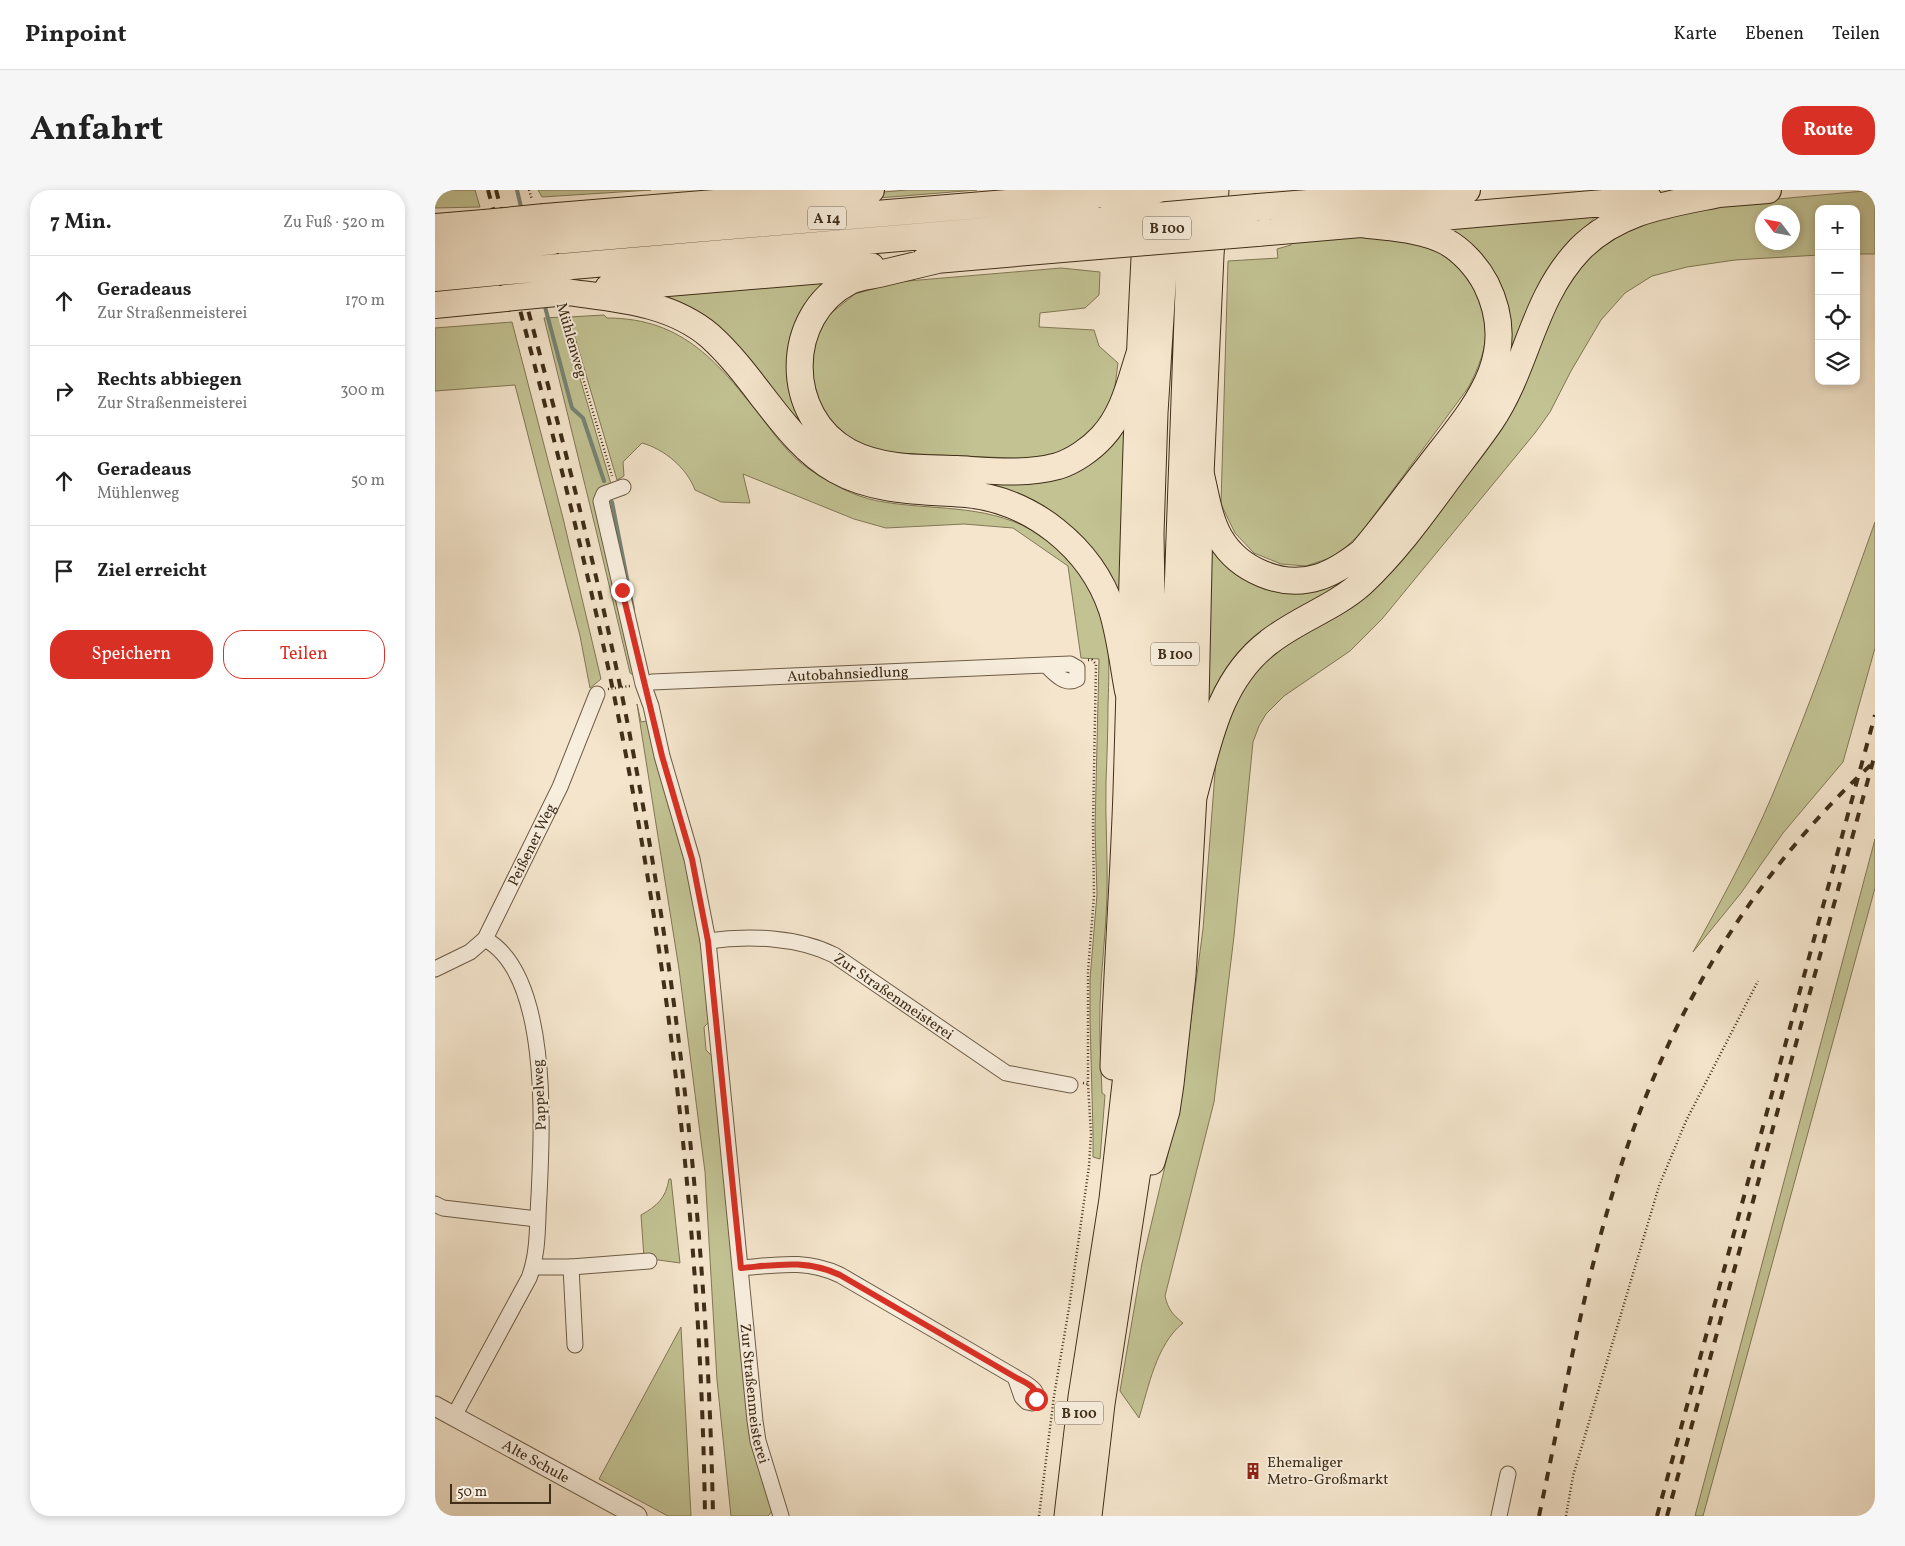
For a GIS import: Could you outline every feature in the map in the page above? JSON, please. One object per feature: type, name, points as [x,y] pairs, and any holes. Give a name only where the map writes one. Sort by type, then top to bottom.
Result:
[{"type":"highway","points":[[435,227],[484,222],[544,220],[605,212],[736,190]]},
{"type":"highway","points":[[605,212],[871,190]]},
{"type":"highway","points":[[1112,1199],[1109,1140],[1126,794],[1133,510],[1148,190]]},
{"type":"highway","name":"A 14","points":[[435,278],[494,260],[544,220],[1101,195],[1156,190]]},
{"type":"highway","name":"B 100","points":[[1067,1516],[1081,1398],[1112,1199],[1137,985],[1147,830],[1153,660],[1151,534],[1155,413],[1169,190]]},
{"type":"highway","name":"B 100","points":[[1089,1516],[1102,1404],[1128,1241],[1151,1063],[1166,896],[1189,264],[1194,190]]},
{"type":"highway","points":[[1128,1241],[1167,1111],[1183,975],[1194,795],[1201,475],[1211,255],[1216,190]]},
{"type":"highway","name":"A 14","points":[[435,252],[560,267],[1099,234],[1257,220],[1467,190]]},
{"type":"highway","points":[[1360,224],[1768,190]]},
{"type":"highway","points":[[1194,795],[1217,714],[1237,676],[1250,659],[1268,642],[1348,595],[1381,564],[1417,521],[1505,400],[1543,304],[1557,280],[1581,249],[1611,225],[1628,216],[1648,209],[1723,193]]},
{"type":"highway","points":[[1201,475],[1208,507],[1219,536],[1240,561],[1255,571],[1277,579],[1304,580],[1319,578],[1347,564],[1362,552],[1473,409],[1492,375],[1497,356],[1499,339],[1496,306],[1484,280],[1468,258],[1445,241],[1420,232],[1360,224],[1257,220]]},
{"type":"highway","points":[[565,298],[942,259],[1099,234]]},
{"type":"highway","points":[[942,259],[851,280],[837,289],[825,301],[807,329],[802,341],[799,360],[802,392],[807,408],[823,432],[848,452],[876,462],[925,468],[1017,472],[1060,465],[1089,449],[1112,424],[1127,393],[1139,355]]},
{"type":"highway","points":[[435,305],[505,298],[565,298],[648,305],[670,312],[690,322],[725,351],[783,423],[806,448],[837,470],[881,486],[975,495],[995,500],[1021,508],[1052,527],[1066,539],[1092,570],[1108,602],[1118,636],[1128,691]]},
{"type":"street","points":[[620,488],[604,494],[601,501],[648,683]]},
{"type":"street","name":"Autobahnsiedlung","points":[[648,683],[1045,665],[1066,681],[1073,681],[1077,678],[1078,674],[1077,668],[1074,666]]},
{"type":"street","name":"Zur Straßenmeisterei","points":[[648,683],[662,756],[692,859],[708,941],[755,1421],[758,1441],[781,1516]]},
{"type":"street","name":"Peißener Weg","points":[[435,969],[470,952],[485,939],[560,787],[597,694]]},
{"type":"street","name":"Zur Straßenmeisterei","points":[[708,941],[728,938],[752,938],[804,944],[819,948],[834,955],[1006,1073],[1070,1085]]},
{"type":"street","name":"Pappelweg","points":[[454,1416],[529,1278],[533,1266],[537,1219],[542,1112],[534,1026],[527,1002],[509,961],[502,951],[485,939]]},
{"type":"street","points":[[435,1204],[443,1208],[537,1219]]},
{"type":"street","points":[[533,1266],[571,1267],[649,1261]]},
{"type":"street","points":[[741,1268],[794,1263],[825,1268],[1015,1377]]},
{"type":"street","points":[[571,1267],[575,1345]]},
{"type":"street","name":"Alte Schule","points":[[435,1406],[637,1516]]},
{"type":"street","points":[[1499,1516],[1508,1474]]},
{"type":"path","points":[[529,190],[544,220]]},
{"type":"path","name":"Mühlenweg","points":[[565,298],[620,488]]},
{"type":"path","points":[[1039,1516],[1054,1396],[1069,1308],[1089,1166],[1091,1134],[1087,1040],[1088,972],[1094,896],[1093,825],[1096,664],[1092,660],[1078,660],[1074,666]]},
{"type":"path","points":[[597,694],[604,689],[648,683]]},
{"type":"path","points":[[1566,1516],[1573,1476],[1659,1186],[1686,1121],[1758,981]]},
{"type":"path","points":[[1070,1085],[1071,1081],[1088,1084]]},
{"type":"green space","points":[[435,190],[475,190],[480,207],[435,208]]},
{"type":"green space","points":[[538,190],[651,190],[542,197]]},
{"type":"green space","points":[[907,190],[977,190],[768,207],[763,202]]},
{"type":"green space","points":[[1875,190],[1875,254],[1860,254],[1860,205],[1815,205],[1815,255],[1735,260],[1687,267],[1652,276],[1625,293],[1601,320],[1571,371],[1550,412],[1535,433],[1382,619],[1350,651],[1284,696],[1266,714],[1253,742],[1234,936],[1214,1102],[1165,1296],[1171,1311],[1183,1323],[1174,1332],[1160,1354],[1139,1418],[1120,1391],[1142,1263],[1180,1103],[1203,929],[1217,747],[1227,711],[1261,662],[1343,606],[1571,266],[1642,216],[1767,200]]},
{"type":"green space","points":[[1601,211],[1545,276],[1532,298],[1509,369],[1394,535],[1206,719],[1206,525],[1299,585],[1394,519],[1505,327],[1432,230]]},
{"type":"green space","points":[[1369,234],[1423,238],[1473,273],[1483,306],[1486,326],[1483,350],[1468,388],[1361,533],[1336,556],[1306,566],[1281,564],[1254,553],[1235,533],[1221,504],[1228,261],[1278,258],[1277,249],[1291,245],[1291,240]]},
{"type":"green space","points":[[1061,268],[1100,272],[1099,295],[1085,308],[1040,313],[1039,327],[1094,330],[1099,346],[1118,363],[1114,394],[1103,416],[1084,438],[1057,453],[1032,459],[895,453],[870,448],[838,432],[817,404],[810,370],[814,338],[831,313],[855,294],[896,282]]},
{"type":"green space","points":[[838,275],[799,331],[829,444],[1021,477],[1125,412],[1122,606],[1084,544],[828,456],[760,380],[629,296]]},
{"type":"green space","points":[[604,315],[607,318],[634,320],[658,326],[698,348],[732,381],[790,453],[802,464],[833,484],[859,496],[878,501],[956,509],[994,515],[1013,521],[1032,530],[1055,545],[1082,576],[1095,600],[1104,624],[1109,670],[1106,796],[1107,896],[1100,1016],[1102,1093],[1105,1095],[1100,1159],[1093,1157],[1090,1019],[1090,979],[1097,894],[1095,829],[1099,659],[1081,658],[1068,566],[1013,528],[964,524],[886,528],[854,519],[743,474],[750,503],[721,502],[695,490],[686,474],[674,460],[642,443],[623,462],[624,476],[617,480],[569,317]]},
{"type":"green space","points":[[562,317],[611,484],[597,491],[636,670],[633,675],[630,673],[544,318]]},
{"type":"green space","points":[[512,322],[563,518],[601,679],[590,688],[580,636],[515,385],[435,391],[435,328]]},
{"type":"green space","points":[[1875,522],[1875,648],[1843,762],[1783,833],[1741,893],[1693,952],[1744,856],[1772,796],[1813,694]]},
{"type":"green space","points":[[637,704],[641,722],[647,721],[665,783],[683,846],[695,905],[710,1021],[704,1027],[706,1050],[713,1057],[773,1510],[768,1516],[731,1516],[717,1380],[705,1172],[679,969]]},
{"type":"green space","points":[[1875,839],[1875,888],[1703,1516],[1695,1516]]},
{"type":"green space","points":[[669,1179],[671,1179],[680,1263],[644,1258],[641,1215],[660,1201],[666,1191]]},
{"type":"green space","points":[[681,1327],[691,1516],[668,1516],[599,1479]]},
{"type":"waterway","points":[[517,190],[522,211]]},
{"type":"waterway","points":[[544,303],[572,408],[583,418],[604,481]]},
{"type":"waterway","points":[[612,502],[633,609]]},
{"type":"railway","points":[[488,190],[582,554],[631,779],[649,884],[678,1093],[688,1199],[697,1304],[705,1516]]},
{"type":"railway","points":[[496,190],[585,530],[616,667],[648,833],[677,1027],[698,1222],[705,1320],[713,1516]]},
{"type":"railway","points":[[1657,1516],[1875,715]]},
{"type":"railway","points":[[1667,1516],[1875,754]]},
{"type":"railway","points":[[1539,1516],[1593,1264],[1616,1182],[1636,1123],[1659,1065],[1686,1008],[1717,954],[1751,902],[1789,852],[1830,805],[1875,761]]},
{"type":"place","name":"Ehemaliger Metro-Großmarkt","points":[[1253,1471]]},
{"type":"route","points":[[622,590],[643,684],[651,706],[662,756],[692,859],[701,899],[708,941],[741,1268],[794,1263],[825,1268],[1015,1377],[1035,1390],[1037,1394],[1036,1399]]}]
